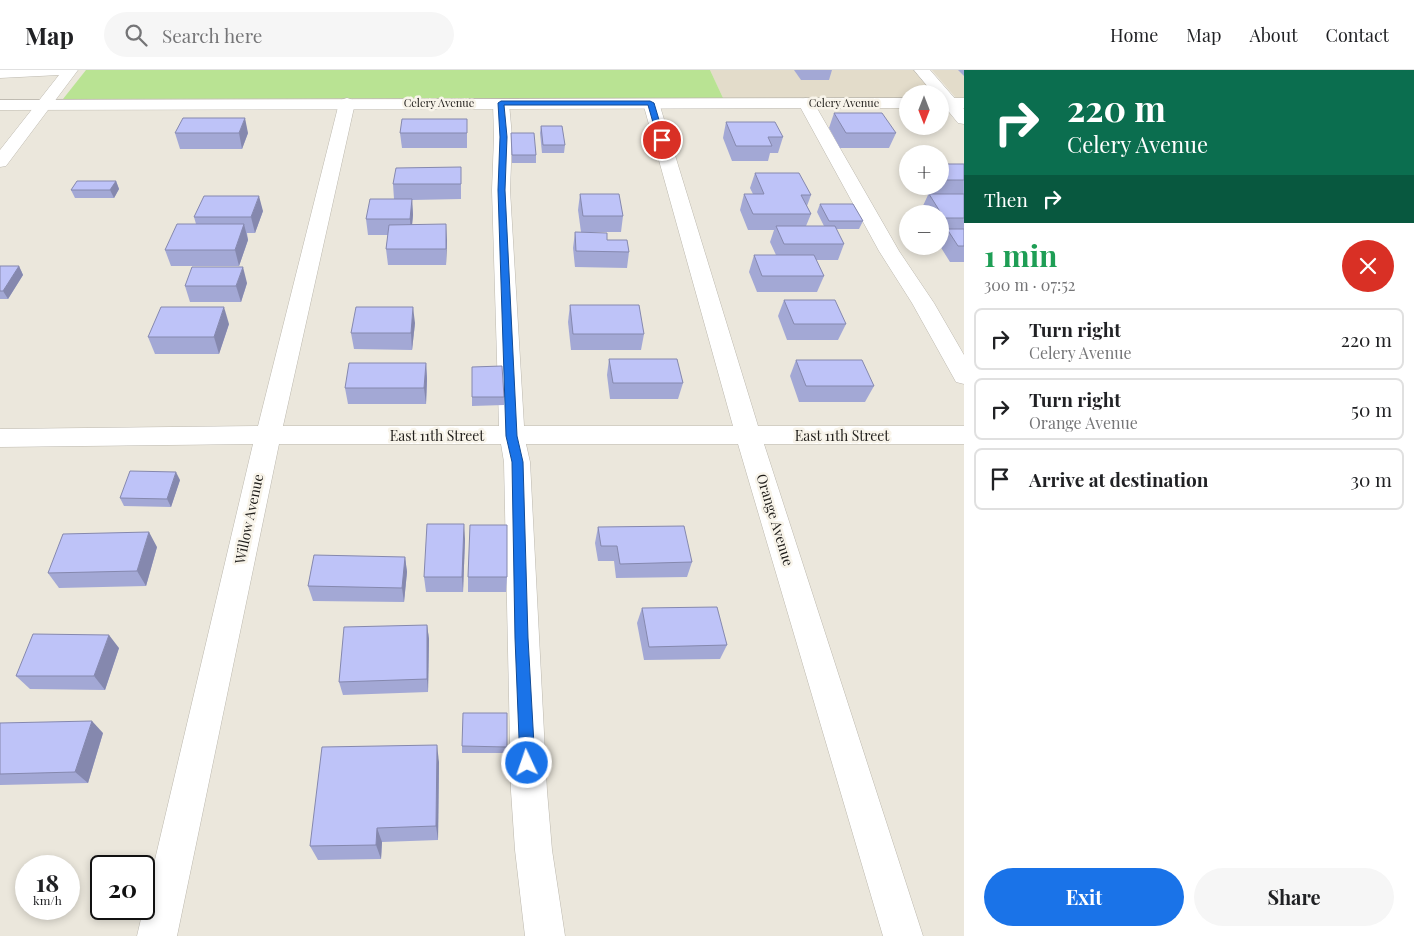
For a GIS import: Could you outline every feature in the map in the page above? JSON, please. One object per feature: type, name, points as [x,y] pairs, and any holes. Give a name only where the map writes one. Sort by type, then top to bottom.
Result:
[{"type":"street","points":[[0,74],[61,70]]},
{"type":"street","points":[[1,160],[70,70]]},
{"type":"street","points":[[922,70],[964,119]]},
{"type":"street","points":[[934,84],[959,87]]},
{"type":"street","name":"Willow Avenue","points":[[157,936],[268,436],[347,103]]},
{"type":"street","points":[[501,103],[503,137],[501,190],[512,436],[517,462],[522,648],[532,840],[545,936]]},
{"type":"street","name":"Orange Avenue","points":[[650,103],[749,437],[903,936]]},
{"type":"street","points":[[806,103],[889,251],[923,303],[964,376]]},
{"type":"street","name":"Celery Avenue","points":[[0,104],[899,103]]},
{"type":"street","name":"East 11th Street","points":[[0,438],[964,435]]},
{"type":"shaded area","points":[[710,70],[913,70],[926,85],[899,85],[899,98],[723,98]]},
{"type":"shaded area","points":[[932,70],[964,70],[964,98],[956,98],[949,90],[949,85],[945,85]]},
{"type":"green space","points":[[86,70],[710,70],[723,98],[63,99]]},
{"type":"building","points":[[834,113],[882,113],[896,133],[846,133]]},
{"type":"building","points":[[183,118],[245,118],[239,133],[175,133]]},
{"type":"building","points":[[402,119],[467,119],[467,133],[400,133]]},
{"type":"building","points":[[726,122],[775,122],[783,137],[768,137],[772,146],[736,146]]},
{"type":"building","points":[[541,126],[562,126],[565,145],[543,145]]},
{"type":"building","points":[[511,133],[534,133],[536,155],[512,155]]},
{"type":"building","points":[[949,164],[964,164],[964,180],[949,180]]},
{"type":"building","points":[[461,167],[461,184],[393,184],[396,168]]},
{"type":"building","points":[[755,173],[799,173],[811,195],[801,195],[811,214],[753,214],[744,194],[764,194]]},
{"type":"building","points":[[77,181],[116,181],[110,190],[71,190]]},
{"type":"building","points":[[580,194],[619,194],[623,216],[583,216]]},
{"type":"building","points":[[964,194],[964,218],[949,218],[949,205],[936,205],[930,195]]},
{"type":"building","points":[[204,196],[259,196],[251,217],[194,217]]},
{"type":"building","points":[[370,199],[412,199],[410,219],[366,219]]},
{"type":"building","points":[[820,204],[853,204],[863,221],[829,221]]},
{"type":"building","points":[[177,224],[244,224],[235,250],[165,250]]},
{"type":"building","points":[[446,224],[446,249],[386,249],[389,225]]},
{"type":"building","points":[[776,226],[835,226],[844,244],[784,244]]},
{"type":"building","points":[[949,229],[964,229],[964,246],[958,246]]},
{"type":"building","points":[[575,232],[607,233],[607,240],[627,240],[629,252],[576,251]]},
{"type":"building","points":[[754,255],[814,255],[824,276],[762,276]]},
{"type":"building","points":[[0,266],[19,266],[3,291],[0,291]]},
{"type":"building","points":[[192,267],[243,267],[236,286],[185,286]]},
{"type":"building","points":[[784,300],[835,300],[846,324],[794,324]]},
{"type":"building","points":[[570,305],[639,305],[644,334],[573,334]]},
{"type":"building","points":[[161,307],[224,307],[214,337],[148,337]]},
{"type":"building","points":[[356,307],[413,307],[411,333],[351,333]]},
{"type":"building","points":[[609,359],[677,359],[683,383],[613,383]]},
{"type":"building","points":[[796,360],[862,360],[874,386],[806,386]]},
{"type":"building","points":[[349,363],[426,363],[424,388],[345,388]]},
{"type":"building","points":[[502,366],[504,397],[472,397],[472,367]]},
{"type":"building","points":[[130,471],[176,472],[167,499],[120,498]]},
{"type":"building","points":[[427,524],[464,524],[462,577],[424,577]]},
{"type":"building","points":[[470,525],[507,525],[507,577],[468,577]]},
{"type":"building","points":[[684,526],[692,562],[620,564],[617,546],[601,546],[598,527]]},
{"type":"building","points":[[149,532],[137,571],[48,573],[63,534]]},
{"type":"building","points":[[314,555],[405,557],[402,588],[308,586]]},
{"type":"building","points":[[717,607],[727,645],[649,647],[642,608]]},
{"type":"building","points":[[427,625],[427,679],[339,682],[344,627]]},
{"type":"building","points":[[33,634],[109,635],[94,676],[16,676]]},
{"type":"building","points":[[463,713],[507,713],[507,747],[462,746]]},
{"type":"building","points":[[92,721],[75,772],[0,774],[0,723]]},
{"type":"building","points":[[437,745],[436,826],[377,828],[376,845],[310,846],[322,747]]},
{"type":"route","points":[[527,763],[521,638],[517,462],[512,436],[501,190],[503,137],[501,103],[650,103],[662,140]]}]
